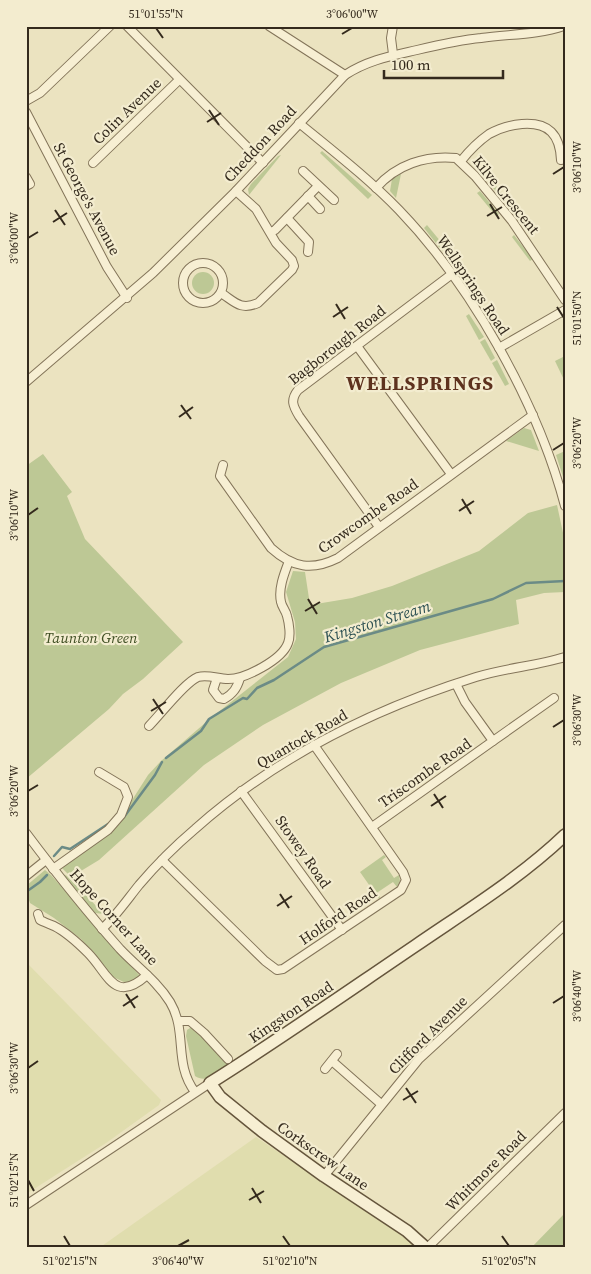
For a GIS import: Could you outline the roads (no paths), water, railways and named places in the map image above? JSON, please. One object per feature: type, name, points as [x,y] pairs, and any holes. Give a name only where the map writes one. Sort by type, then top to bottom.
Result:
[{"type":"street","points":[[26,101],[40,93],[110,26]]},
{"type":"street","points":[[127,26],[262,163]]},
{"type":"street","points":[[269,26],[345,75]]},
{"type":"street","points":[[393,26],[391,38],[393,54]]},
{"type":"street","name":"Cheddon Road","points":[[26,382],[126,298],[236,191],[345,75],[366,62],[393,54],[479,38],[534,33],[559,27]]},
{"type":"street","name":"Colin Avenue","points":[[93,163],[180,80]]},
{"type":"street","name":"St George's Avenue","points":[[26,112],[107,267],[126,298]]},
{"type":"street","name":"Wellsprings Road","points":[[299,123],[376,188],[399,210],[452,274],[499,348],[533,415],[565,506]]},
{"type":"street","points":[[461,161],[488,135],[510,125],[539,124],[555,136],[563,150],[561,160]]},
{"type":"street","name":"Kilve Crescent","points":[[376,188],[399,168],[409,164],[423,160],[456,158],[475,176],[512,221],[565,300]]},
{"type":"street","points":[[303,171],[334,200]]},
{"type":"street","points":[[271,232],[318,186]]},
{"type":"street","points":[[221,293],[238,305],[251,306],[258,303],[292,270],[294,263],[276,243],[256,209],[236,191]]},
{"type":"street","points":[[308,196],[320,209]]},
{"type":"street","points":[[287,218],[309,242],[308,252]]},
{"type":"street","points":[[200,263],[212,265],[218,269],[223,280],[221,293],[210,302],[204,303],[190,299],[183,287],[185,274],[189,268],[200,263]]},
{"type":"street","name":"Bagborough Road","points":[[379,527],[292,405],[293,398],[298,390],[452,274]]},
{"type":"street","points":[[499,348],[565,310]]},
{"type":"street","points":[[358,346],[452,474]]},
{"type":"street","name":"Crowcombe Road","points":[[223,465],[220,476],[271,548],[289,561],[308,567],[321,566],[338,558],[533,415]]},
{"type":"street","points":[[149,726],[197,678],[208,676],[227,679],[240,678],[275,660],[288,643],[287,616],[280,602],[282,581],[289,561]]},
{"type":"street","name":"Quantock Road","points":[[102,929],[162,860],[197,827],[241,791],[314,745],[383,711],[478,676],[565,657]]},
{"type":"street","points":[[217,678],[213,690],[219,698],[224,699],[235,690],[240,678]]},
{"type":"street","name":"Triscombe Road","points":[[456,684],[465,702],[493,742]]},
{"type":"street","name":"Triscombe Road","points":[[372,827],[554,698]]},
{"type":"street","name":"Holford Road","points":[[162,860],[265,962],[277,970],[284,969],[401,890],[406,880],[403,872],[314,745]]},
{"type":"street","points":[[53,869],[108,830],[121,815],[128,797],[124,786],[99,772]]},
{"type":"street","name":"Stowey Road","points":[[241,791],[342,930]]},
{"type":"street","name":"Hope Corner Lane","points":[[26,833],[102,929],[160,988],[169,1000],[179,1021],[183,1066],[187,1080],[195,1092]]},
{"type":"street","name":"Kingston Road","points":[[26,1205],[308,1019],[477,904],[542,856],[565,835]]},
{"type":"street","points":[[26,876],[46,860]]},
{"type":"street","points":[[38,919],[55,926],[78,944],[89,954],[112,983],[126,988],[147,975]]},
{"type":"street","name":"Clifford Avenue","points":[[324,1176],[381,1104],[425,1054],[565,925]]},
{"type":"street","points":[[179,1021],[190,1021],[228,1059]]},
{"type":"street","points":[[325,1069],[337,1054]]},
{"type":"street","points":[[332,1061],[381,1104]]},
{"type":"street","name":"Corkscrew Lane","points":[[210,1083],[220,1098],[234,1110],[324,1176],[406,1231],[426,1248]]},
{"type":"street","name":"Whitmore Road","points":[[426,1248],[565,1113]]},
{"type":"waterway","name":"Kingston Stream","points":[[166,758],[201,731],[209,719],[243,698],[247,699],[257,688],[274,680],[324,647],[493,599],[526,583],[565,581]]},
{"type":"waterway","name":"Kingston Stream","points":[[124,817],[155,775],[162,762]]},
{"type":"waterway","name":"Kingston Stream","points":[[54,856],[62,847],[70,849],[108,824]]},
{"type":"waterway","name":"Kingston Stream","points":[[26,892],[47,875]]},
{"type":"district","name":"WELLSPRINGS","points":[[420,383]]},
{"type":"park label","name":"Taunton Green","points":[[91,638]]}]
